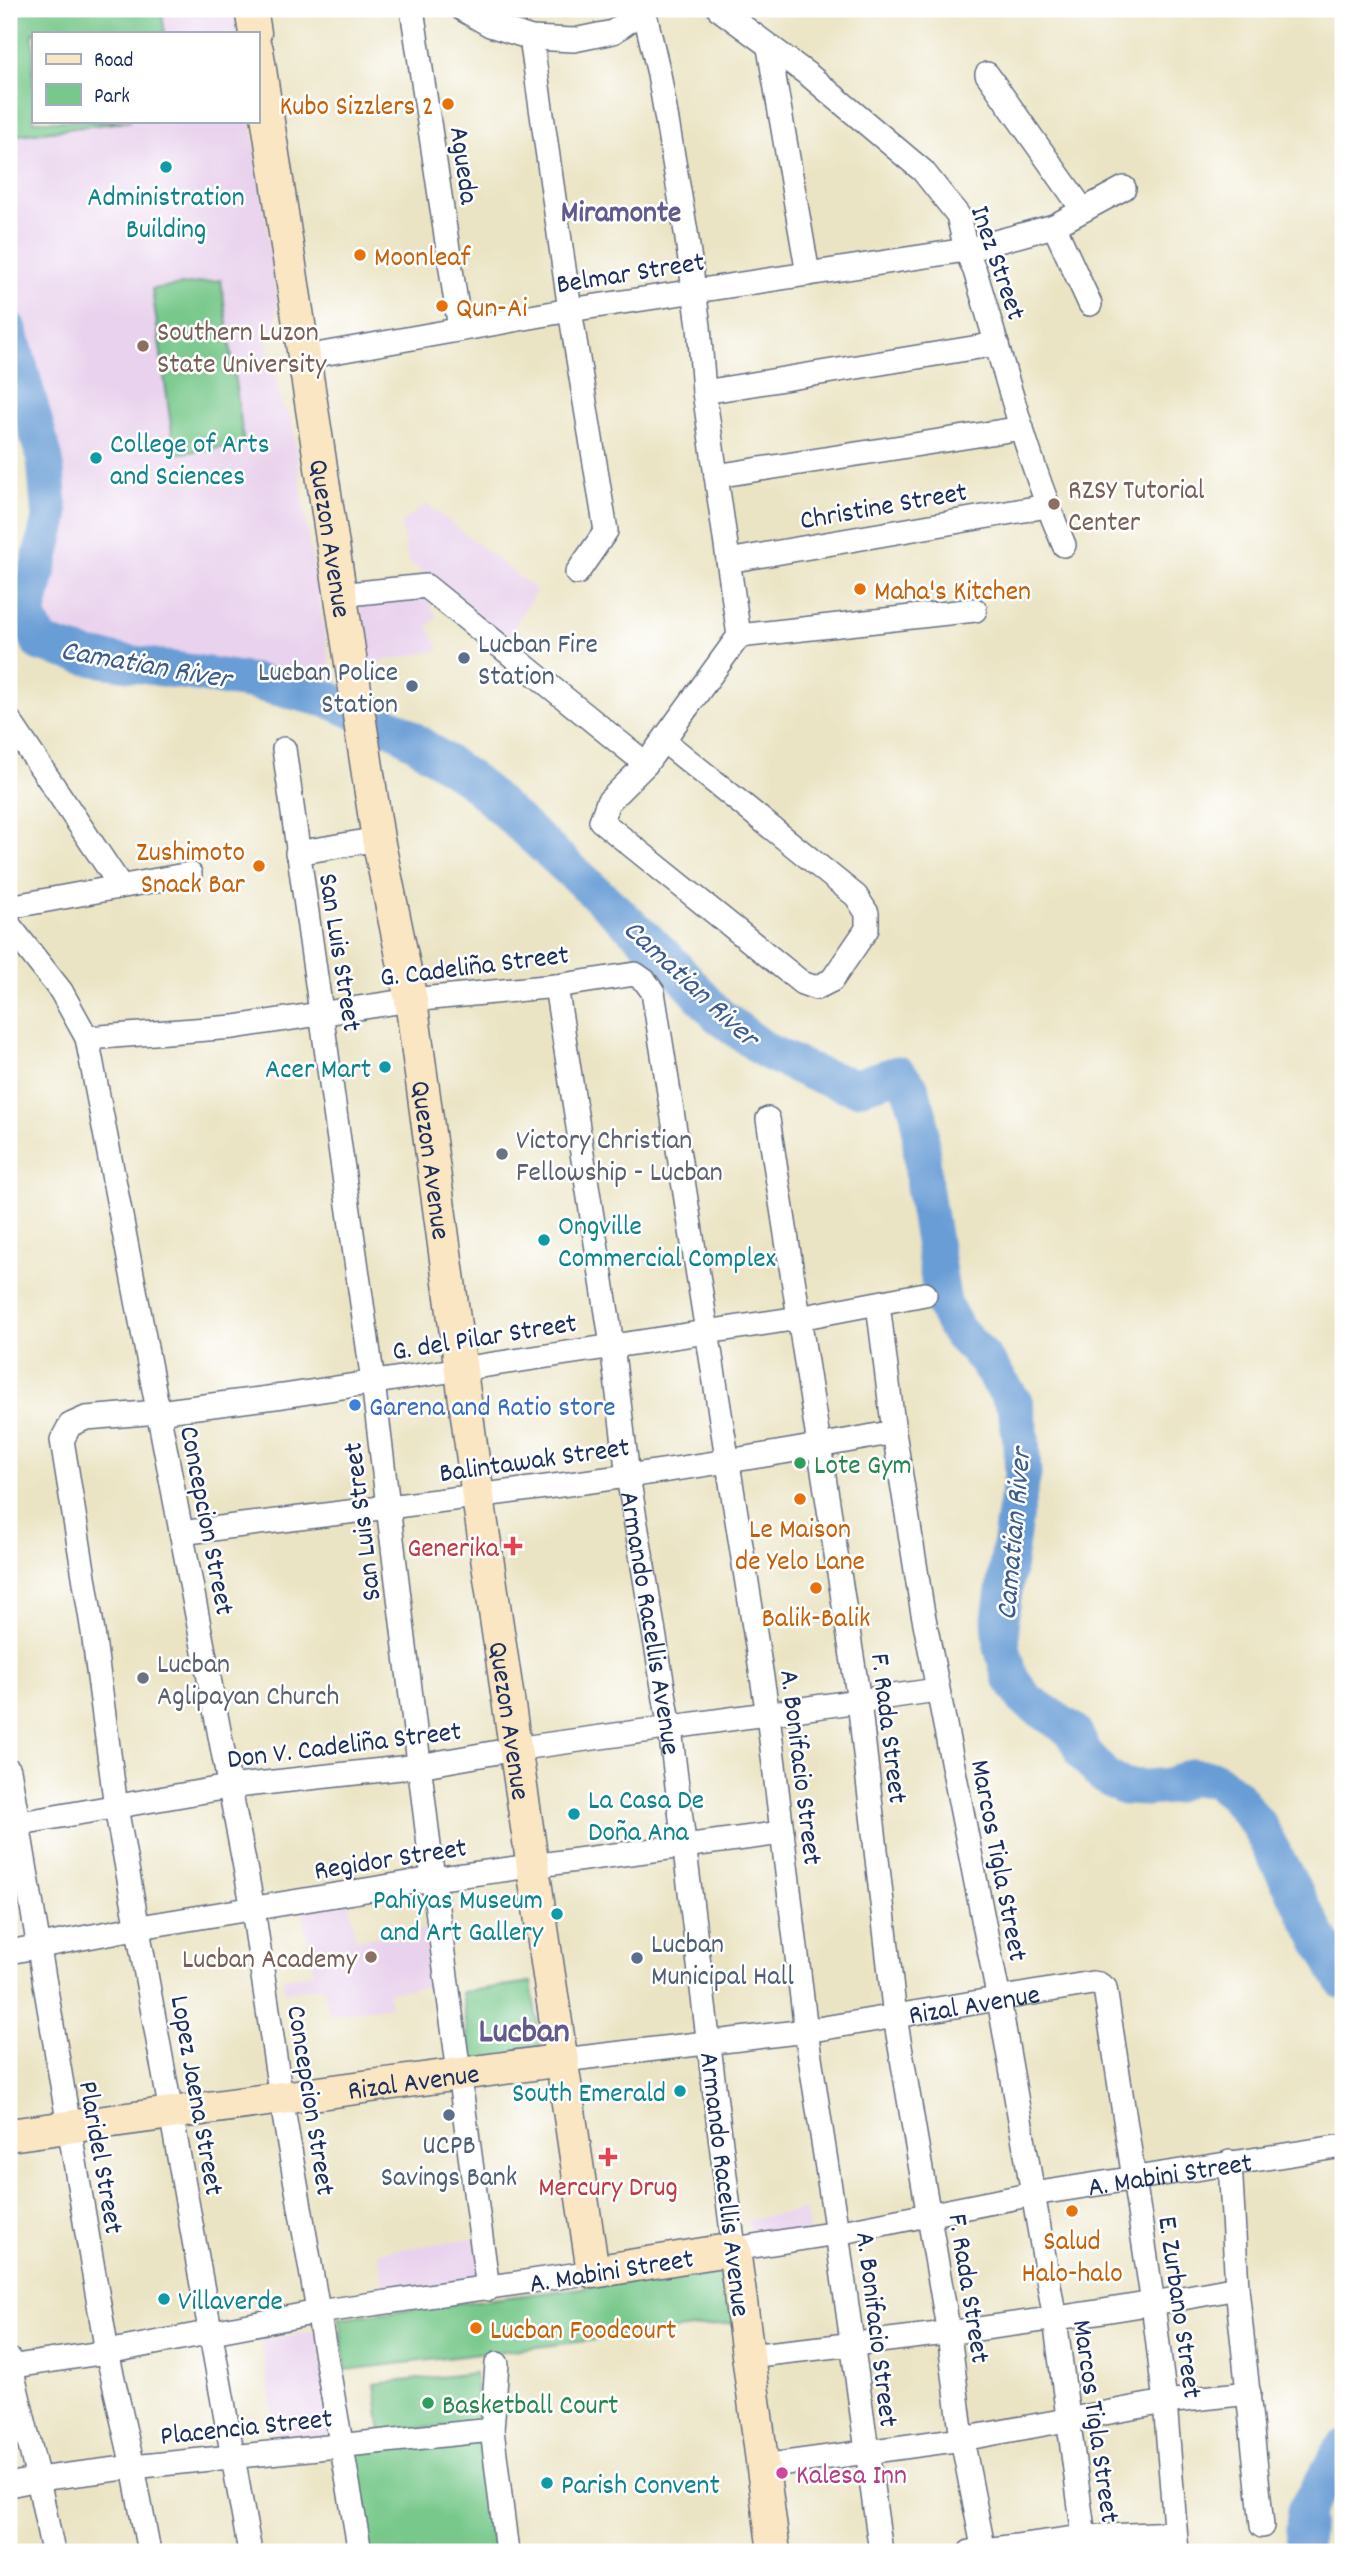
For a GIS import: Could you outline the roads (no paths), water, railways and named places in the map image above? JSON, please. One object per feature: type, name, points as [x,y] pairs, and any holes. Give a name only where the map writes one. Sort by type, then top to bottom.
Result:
[{"type":"main road","points":[[251,9],[255,32]]},
{"type":"main road","name":"Quezon Avenue","points":[[259,63],[378,839],[411,1000],[478,1497],[593,2272]]},
{"type":"main road","name":"Rizal Avenue","points":[[9,2135],[563,2060]]},
{"type":"main road","name":"A. Mabini Street","points":[[593,2272],[734,2249]]},
{"type":"main road","name":"Armando Racellis Avenue","points":[[734,2249],[774,2552]]},
{"type":"street","name":"Agueda","points":[[412,9],[460,329]]},
{"type":"street","points":[[462,9],[490,25],[531,38],[574,40],[613,32],[645,9],[659,74],[694,291],[704,392],[739,636],[646,764],[608,802],[601,821],[802,983],[816,988],[832,980],[867,929],[867,913],[856,896],[664,741]]},
{"type":"street","name":"Inez Street","points":[[719,9],[810,76],[923,171],[958,215],[966,250],[975,271],[1047,506],[1064,545]]},
{"type":"street","points":[[531,38],[569,310],[606,531],[578,572]]},
{"type":"street","points":[[769,48],[808,274]]},
{"type":"street","points":[[987,74],[1083,211]]},
{"type":"street","name":"Belmar Street","points":[[305,357],[569,310],[966,250],[1054,226],[1124,188]]},
{"type":"street","points":[[1054,226],[1090,304]]},
{"type":"street","points":[[704,392],[997,344]]},
{"type":"street","points":[[716,476],[1022,428]]},
{"type":"street","name":"Christine Street","points":[[728,561],[1047,506]]},
{"type":"street","points":[[339,596],[426,586],[646,764]]},
{"type":"street","points":[[739,636],[975,610]]},
{"type":"street","points":[[9,720],[120,885]]},
{"type":"street","name":"San Luis Street","points":[[284,749],[373,1382],[433,1878],[488,2289]]},
{"type":"street","points":[[297,853],[378,839]]},
{"type":"street","points":[[9,907],[190,874]]},
{"type":"street","name":"Concepcion Street","points":[[9,925],[61,991],[87,1038],[253,1909],[281,2098],[360,2552]]},
{"type":"street","name":"G. Cadeliña Street","points":[[87,1038],[234,1027],[411,1000],[555,986],[635,974],[645,981],[653,992]]},
{"type":"street","name":"Armando Racellis Avenue","points":[[555,986],[612,1345],[628,1476],[670,1729],[734,2249]]},
{"type":"street","name":"A. Bonifacio Street","points":[[653,992],[768,1715],[806,2031],[837,2233],[880,2552]]},
{"type":"street","name":"F. Rada Street","points":[[768,1119],[859,1701],[895,2017],[949,2334],[979,2552]]},
{"type":"street","name":"G. del Pilar Street","points":[[61,1440],[70,1425],[86,1418],[158,1412],[462,1369],[799,1318],[925,1294]]},
{"type":"street","name":"Marcos Tigla Street","points":[[878,1304],[894,1432],[937,1690],[999,2000],[1055,2319],[1085,2544]]},
{"type":"street","name":"Balintawak Street","points":[[181,1533],[628,1476],[818,1447],[894,1432]]},
{"type":"street","name":"Lopez Jaena Street","points":[[61,1440],[93,1632],[116,1807],[140,1927],[170,2113],[250,2552]]},
{"type":"street","name":"Don V. Cadeliña Street","points":[[13,1825],[228,1787],[419,1766],[515,1749],[937,1690]]},
{"type":"street","name":"Plaridel Street","points":[[9,1770],[13,1825],[37,1946],[107,2352],[149,2552]]},
{"type":"street","name":"Regidor Street","points":[[9,1952],[140,1927],[433,1878],[782,1833]]},
{"type":"street","name":"Rizal Avenue","points":[[563,2060],[806,2031],[1093,1983],[1105,1988]]},
{"type":"street","name":"E. Zurbano Street","points":[[1105,1988],[1153,2304],[1165,2402],[1176,2542]]},
{"type":"street","name":"A. Mabini Street","points":[[734,2249],[837,2233],[1033,2194],[1341,2146]]},
{"type":"street","points":[[1230,2162],[1237,2288],[1262,2526]]},
{"type":"street","name":"A. Mabini Street","points":[[9,2364],[107,2352],[318,2312],[593,2272]]},
{"type":"street","points":[[748,2356],[949,2334],[1153,2304],[1237,2288]]},
{"type":"street","points":[[9,2364],[38,2479],[52,2552]]},
{"type":"street","points":[[498,2364],[492,2430],[507,2552]]},
{"type":"street","points":[[763,2466],[962,2440],[1165,2402],[1248,2393]]},
{"type":"street","name":"Placencia Street","points":[[9,2485],[133,2467],[492,2430]]},
{"type":"street","points":[[979,2552],[1085,2544],[1176,2542]]},
{"type":"waterway","name":"Camatian River","points":[[9,330],[45,460],[50,519],[27,615],[40,643],[88,657],[254,682],[330,700],[398,730],[474,782],[667,958],[718,1015],[766,1051],[815,1074],[855,1087],[898,1074],[910,1087],[919,1116],[924,1186],[943,1304],[958,1332],[982,1356],[1015,1404],[1021,1439],[1023,1474],[1000,1619],[1002,1647],[1010,1677],[1025,1699],[1074,1732],[1084,1754],[1105,1777],[1124,1787],[1170,1786],[1191,1777],[1214,1779],[1235,1795],[1258,1825],[1343,1981]]},
{"type":"waterway","name":"Camatian River","points":[[1303,2552],[1305,2511],[1343,2448]]},
{"type":"place","name":"Kubo Sizzlers 2","points":[[448,104]]},
{"type":"place","name":"Administration Building","points":[[166,167]]},
{"type":"place","name":"Moonleaf","points":[[360,255]]},
{"type":"place","name":"Qun-Ai","points":[[442,306]]},
{"type":"place","name":"Southern Luzon State University","points":[[143,346]]},
{"type":"place","name":"College of Arts and Sciences","points":[[96,458]]},
{"type":"place","name":"RZSY Tutorial Center","points":[[1054,504]]},
{"type":"place","name":"Maha's Kitchen","points":[[860,589]]},
{"type":"place","name":"Lucban Fire Station","points":[[464,658]]},
{"type":"place","name":"Lucban Police Station","points":[[412,686]]},
{"type":"place","name":"Zushimoto Snack Bar","points":[[259,866]]},
{"type":"place","name":"Acer Mart","points":[[385,1067]]},
{"type":"place","name":"Victory Christian Fellowship - Lucban","points":[[502,1154]]},
{"type":"place","name":"Ongville Commercial Complex","points":[[544,1240]]},
{"type":"place","name":"Garena and Ratio store","points":[[355,1405]]},
{"type":"place","name":"Lote Gym","points":[[800,1463]]},
{"type":"place","name":"Le Maison de Yelo Lane","points":[[800,1499]]},
{"type":"place","name":"Generika","points":[[513,1546]]},
{"type":"place","name":"Balik-Balik","points":[[816,1588]]},
{"type":"place","name":"Lucban Aglipayan Church","points":[[143,1678]]},
{"type":"place","name":"La Casa De Doña Ana","points":[[574,1814]]},
{"type":"place","name":"Pahiyas Museum and Art Gallery","points":[[557,1914]]},
{"type":"place","name":"Lucban Academy","points":[[371,1957]]},
{"type":"place","name":"Lucban Municipal Hall","points":[[637,1958]]},
{"type":"place","name":"South Emerald","points":[[680,2091]]},
{"type":"place","name":"UCPB Savings Bank","points":[[449,2115]]},
{"type":"place","name":"Mercury Drug","points":[[608,2157]]},
{"type":"place","name":"Salud Halo-halo","points":[[1072,2211]]},
{"type":"place","name":"Villaverde","points":[[164,2299]]},
{"type":"place","name":"Lucban Foodcourt","points":[[476,2328]]},
{"type":"place","name":"Basketball Court","points":[[428,2403]]},
{"type":"place","name":"Kalesa Inn","points":[[782,2473]]},
{"type":"place","name":"Parish Convent","points":[[547,2483]]},
{"type":"district","name":"Miramonte","points":[[621,211]]},
{"type":"district","name":"Lucban","points":[[524,2029]]}]
